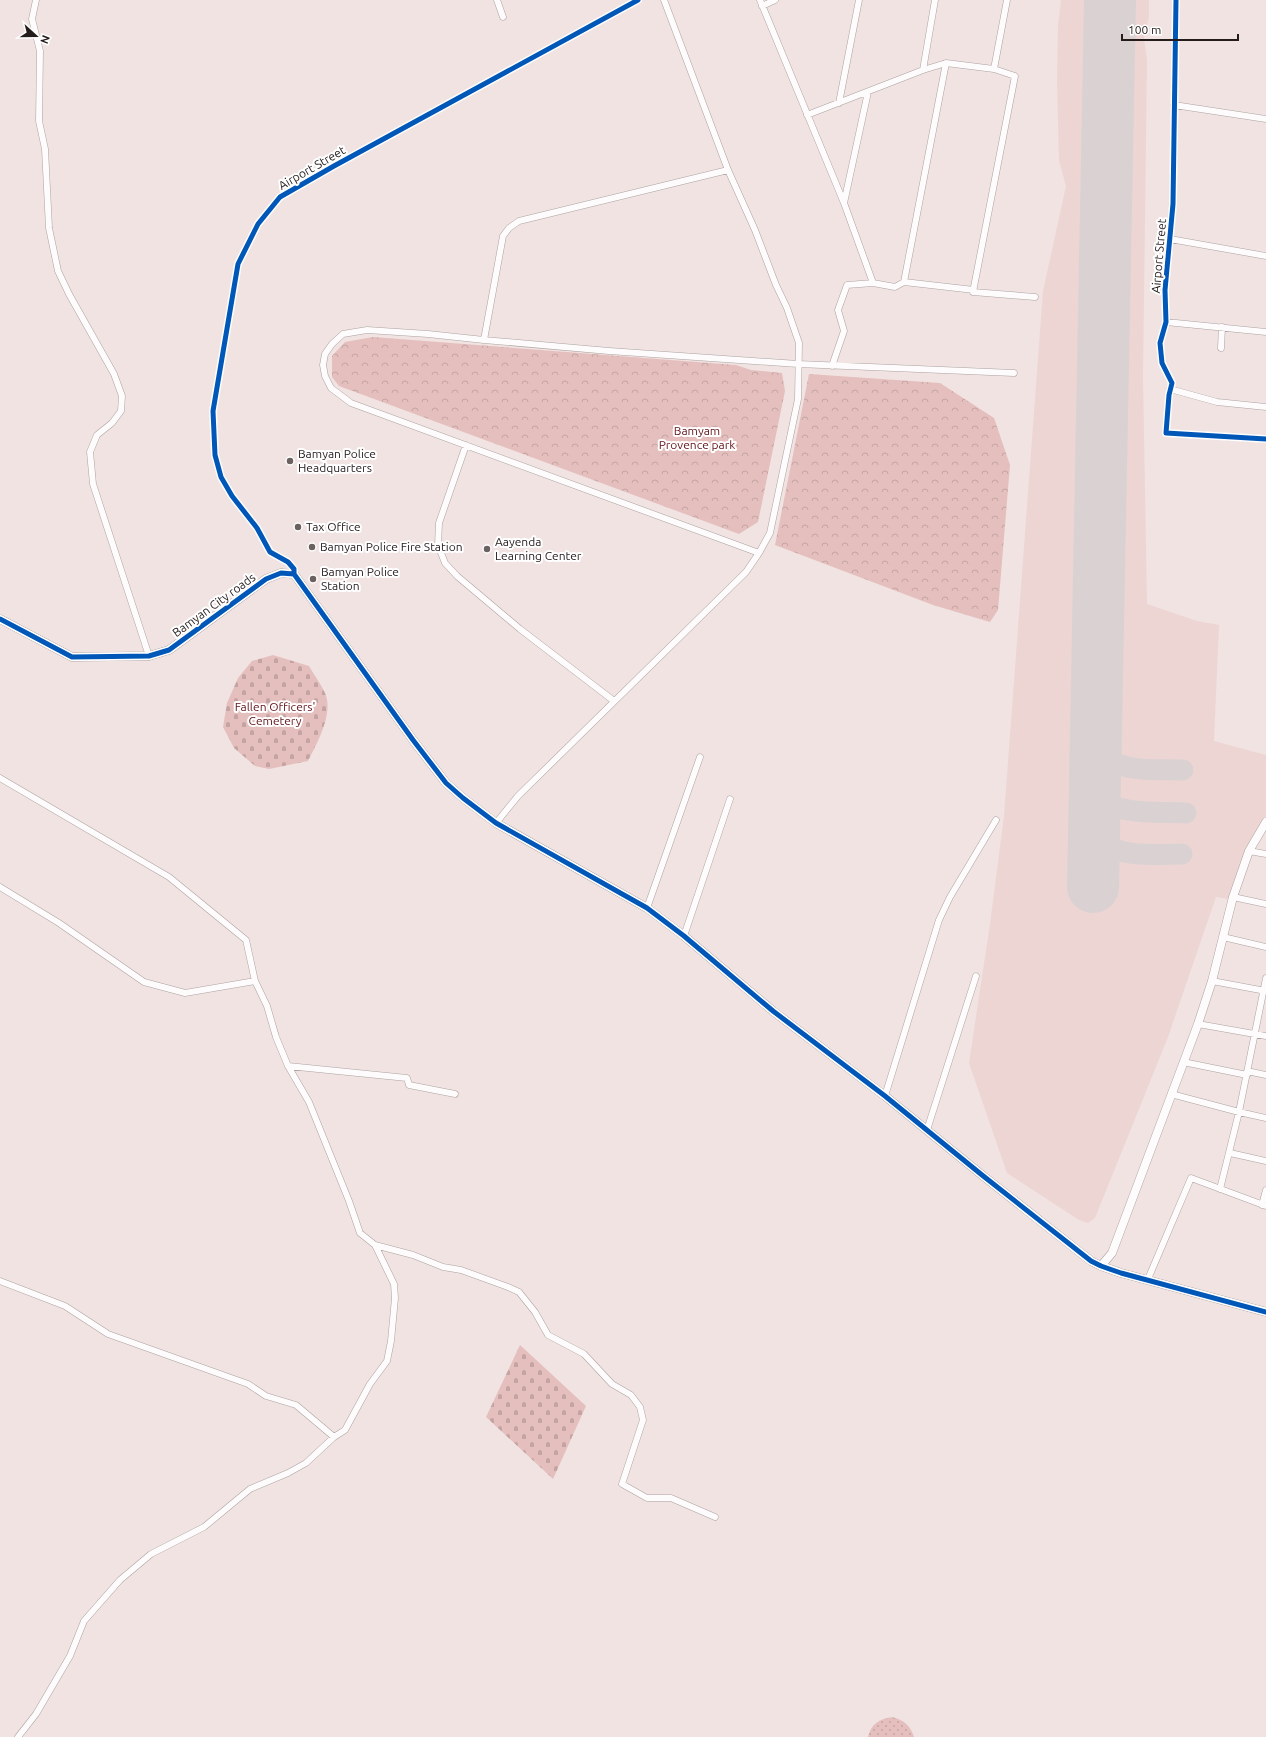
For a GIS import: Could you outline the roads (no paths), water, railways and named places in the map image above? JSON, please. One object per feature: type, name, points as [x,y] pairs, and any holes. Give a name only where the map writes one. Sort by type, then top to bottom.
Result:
[{"type":"street","points":[[36,0],[32,19],[40,51],[39,121],[45,150],[49,228],[58,271],[68,294],[114,374],[122,396],[121,411],[112,423],[97,435],[90,452],[93,484],[149,656]]},
{"type":"street","points":[[497,0],[504,17]]},
{"type":"street","name":"Airport Street","points":[[294,574],[294,569],[288,562],[270,552],[257,528],[232,496],[221,477],[215,455],[213,411],[238,264],[258,224],[280,197],[638,0]]},
{"type":"street","points":[[496,823],[518,796],[746,572],[770,533],[798,399],[799,343],[787,308],[776,285],[755,230],[728,170],[664,0]]},
{"type":"street","points":[[775,0],[761,3],[844,203],[873,283]]},
{"type":"street","points":[[839,103],[859,0]]},
{"type":"street","points":[[923,70],[935,0]]},
{"type":"street","points":[[994,69],[1006,0]]},
{"type":"street","name":"Airport Street","points":[[1176,0],[1173,204],[1165,290],[1166,322],[1160,343],[1162,363],[1172,383],[1170,389],[1166,433],[1266,439]]},
{"type":"street","points":[[807,115],[923,70],[946,63],[994,69],[1015,76],[973,292]]},
{"type":"street","points":[[904,282],[946,63]]},
{"type":"street","points":[[844,203],[868,92]]},
{"type":"street","points":[[1174,105],[1266,119]]},
{"type":"street","points":[[484,340],[503,236],[508,228],[519,221],[728,170]]},
{"type":"street","points":[[1170,239],[1266,256]]},
{"type":"street","points":[[832,366],[844,331],[838,310],[847,285],[873,283],[895,287],[904,282],[974,290],[973,292],[1035,297]]},
{"type":"street","points":[[1166,322],[1266,332]]},
{"type":"street","points":[[1221,348],[1222,327]]},
{"type":"street","points":[[759,553],[351,403],[331,388],[325,376],[325,354],[332,344],[343,334],[367,330],[798,364],[1014,373]]},
{"type":"street","points":[[1170,389],[1217,402],[1266,407]]},
{"type":"street","points":[[466,445],[439,522],[438,545],[445,563],[457,576],[520,629],[614,701]]},
{"type":"street","name":"Bamyan City roads","points":[[0,619],[72,657],[149,656],[169,650],[266,579],[281,573],[294,574]]},
{"type":"street","points":[[294,574],[413,740],[446,782],[463,798],[496,823],[647,908],[684,936],[773,1010],[885,1096],[1091,1261],[1101,1266],[1266,1312]]},
{"type":"street","points":[[647,908],[700,757]]},
{"type":"street","points":[[0,778],[169,877],[246,940],[255,981],[267,1006],[276,1037],[288,1066],[309,1102],[360,1232],[375,1245],[394,1284],[395,1298],[392,1341],[387,1361],[370,1384],[345,1430],[334,1437],[306,1463],[288,1473],[250,1489],[204,1526],[151,1554],[120,1580],[84,1621],[70,1656],[36,1714],[18,1737]]},
{"type":"street","points":[[684,936],[730,799]]},
{"type":"street","points":[[885,1096],[939,920],[950,897],[996,820]]},
{"type":"street","points":[[1101,1266],[1112,1253],[1198,1024],[1212,981],[1232,897],[1249,851],[1266,822]]},
{"type":"street","points":[[1249,851],[1266,854]]},
{"type":"street","points":[[0,886],[59,923],[144,982],[185,993],[255,981]]},
{"type":"street","points":[[1232,897],[1266,904]]},
{"type":"street","points":[[1223,937],[1266,947]]},
{"type":"street","points":[[927,1130],[976,976]]},
{"type":"street","points":[[1220,1189],[1239,1112],[1254,1033],[1265,991],[1266,978]]},
{"type":"street","points":[[1212,981],[1265,991]]},
{"type":"street","points":[[1198,1024],[1266,1036]]},
{"type":"street","points":[[1183,1062],[1266,1075]]},
{"type":"street","points":[[288,1066],[407,1078],[409,1085],[455,1094]]},
{"type":"street","points":[[1171,1094],[1266,1118]]},
{"type":"street","points":[[1230,1153],[1266,1162]]},
{"type":"street","points":[[1148,1279],[1191,1178],[1264,1206],[1266,1190]]},
{"type":"street","points":[[375,1245],[413,1255],[443,1267],[461,1270],[519,1292],[535,1312],[548,1335],[584,1354],[612,1384],[631,1395],[640,1407],[643,1420],[622,1484],[647,1498],[672,1498],[715,1516]]},
{"type":"street","points":[[0,1281],[65,1306],[108,1334],[248,1384],[266,1396],[296,1405],[334,1437]]},
{"type":"place","name":"Bamyan Police Headquarters","points":[[290,461]]},
{"type":"place","name":"Tax Office","points":[[298,527]]},
{"type":"place","name":"Bamyan Police Fire Station","points":[[312,547]]},
{"type":"place","name":"Aayenda Learning Center","points":[[487,549]]},
{"type":"place","name":"Bamyan Police Station","points":[[313,579]]},
{"type":"park label","name":"Bamyam Provence park","points":[[697,438]]},
{"type":"park label","name":"Fallen Officers' Cemetery","points":[[275,714]]}]
